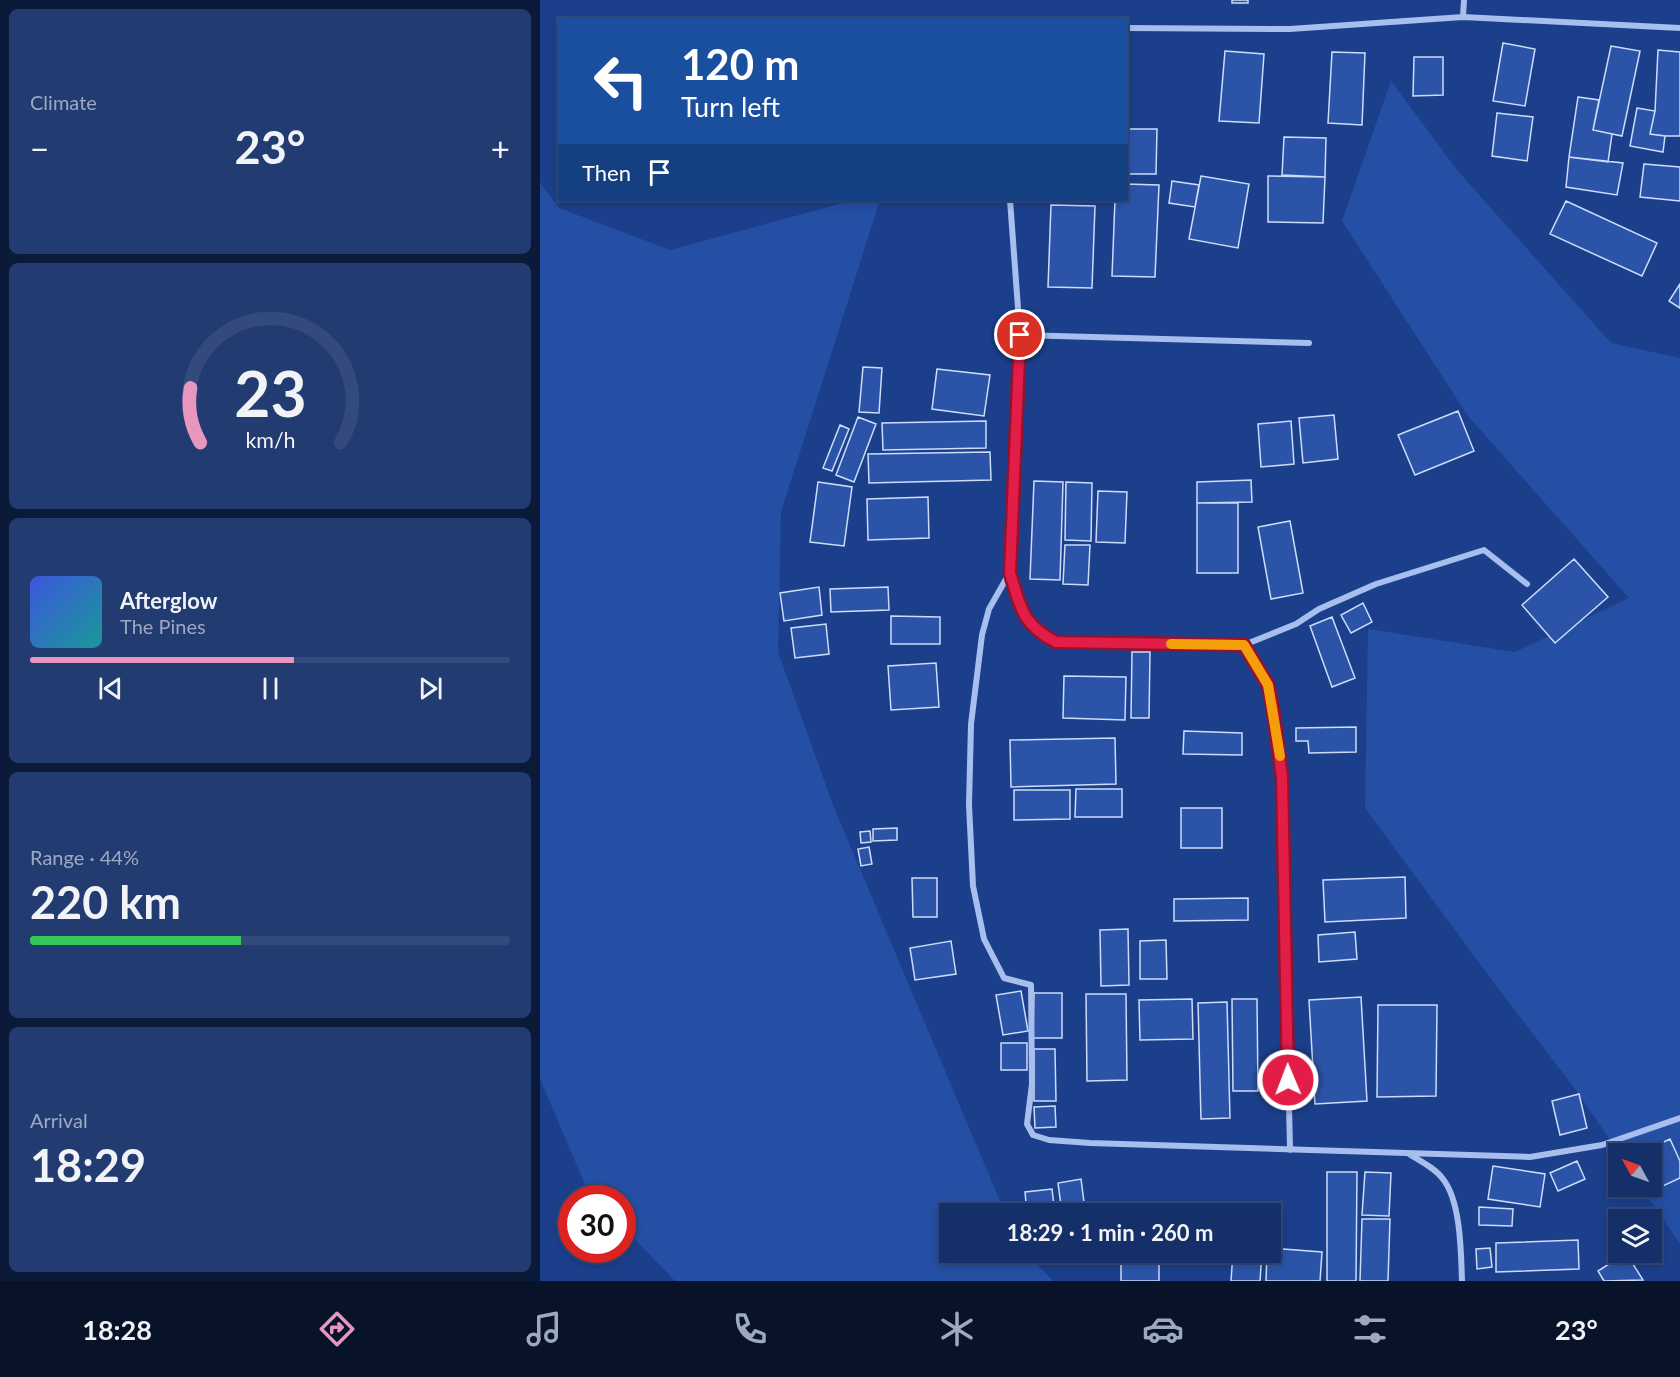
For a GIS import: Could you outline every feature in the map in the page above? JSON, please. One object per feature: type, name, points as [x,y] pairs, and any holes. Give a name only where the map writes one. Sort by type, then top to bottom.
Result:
[{"type":"street","points":[[1463,17],[1464,0]]},
{"type":"street","points":[[1128,28],[1290,29],[1463,17],[1680,28]]},
{"type":"street","points":[[1010,201],[1020,335],[1010,573],[1019,604],[1029,622],[1040,634],[1056,642],[1244,645],[1296,624],[1320,609],[1367,588],[1484,550],[1527,584]]},
{"type":"street","points":[[1020,335],[1309,343]]},
{"type":"street","points":[[1010,573],[988,609],[982,634],[971,724],[969,806],[973,886],[984,939],[1004,978],[1031,985],[1032,1084],[1027,1124],[1033,1135],[1049,1140],[1090,1143],[1530,1157],[1602,1145],[1680,1118]]},
{"type":"street","points":[[1244,645],[1268,685],[1282,777],[1290,1150]]},
{"type":"street","points":[[1408,1153],[1443,1178],[1450,1192],[1460,1233],[1462,1281]]},
{"type":"shaded area","points":[[1391,81],[1457,170],[1611,343],[1680,358],[1680,1244],[1662,1218],[1662,1209],[1656,1209],[1648,1197],[1662,1197],[1662,1143],[1612,1143],[1578,1093],[1365,808],[1368,629],[1515,652],[1629,598],[1468,416],[1342,221]]},
{"type":"shaded area","points":[[540,183],[559,208],[670,250],[850,201],[880,201],[781,512],[778,652],[833,805],[1001,1203],[939,1203],[939,1263],[1036,1263],[1053,1281],[675,1281],[636,1240],[636,1185],[585,1185],[540,1079]]},
{"type":"building","points":[[1232,0],[1248,0],[1248,3],[1232,3]]},
{"type":"building","points":[[1503,43],[1535,49],[1525,106],[1493,101]]},
{"type":"building","points":[[1611,46],[1640,51],[1622,136],[1593,130]]},
{"type":"building","points":[[1658,50],[1680,52],[1680,136],[1650,134],[1655,111]]},
{"type":"building","points":[[1225,51],[1264,54],[1259,123],[1219,121]]},
{"type":"building","points":[[1332,52],[1365,53],[1362,125],[1328,123]]},
{"type":"building","points":[[1414,57],[1443,57],[1443,95],[1413,96]]},
{"type":"building","points":[[1578,97],[1599,100],[1593,130],[1612,134],[1608,162],[1569,157]]},
{"type":"building","points":[[1637,108],[1655,111],[1650,134],[1665,136],[1663,152],[1630,146]]},
{"type":"building","points":[[1497,113],[1533,117],[1527,161],[1492,156]]},
{"type":"building","points":[[1128,129],[1157,129],[1156,174],[1128,174]]},
{"type":"building","points":[[1284,137],[1326,138],[1325,177],[1282,175]]},
{"type":"building","points":[[1569,157],[1623,163],[1617,195],[1566,187]]},
{"type":"building","points":[[1644,164],[1680,167],[1680,201],[1640,197]]},
{"type":"building","points":[[1201,176],[1249,184],[1238,248],[1189,239]]},
{"type":"building","points":[[1268,176],[1325,177],[1323,223],[1268,222]]},
{"type":"building","points":[[1172,181],[1199,185],[1195,207],[1169,203]]},
{"type":"building","points":[[1128,184],[1159,185],[1155,277],[1112,276],[1115,201],[1128,201]]},
{"type":"building","points":[[1566,201],[1657,243],[1642,276],[1550,234]]},
{"type":"building","points":[[1051,205],[1095,206],[1092,288],[1048,287]]},
{"type":"building","points":[[1680,284],[1680,308],[1669,301]]},
{"type":"building","points":[[863,367],[882,368],[879,413],[859,412]]},
{"type":"building","points":[[937,369],[990,375],[984,416],[932,409]]},
{"type":"building","points":[[1458,411],[1474,451],[1415,475],[1398,435]]},
{"type":"building","points":[[1334,415],[1338,459],[1303,463],[1299,418]]},
{"type":"building","points":[[858,417],[876,424],[854,482],[836,475]]},
{"type":"building","points":[[986,421],[986,448],[883,450],[882,423]]},
{"type":"building","points":[[1291,421],[1294,464],[1261,467],[1258,424]]},
{"type":"building","points":[[840,425],[849,429],[832,471],[823,468]]},
{"type":"building","points":[[990,452],[991,480],[869,483],[868,454]]},
{"type":"building","points":[[1251,480],[1252,502],[1197,503],[1197,482]]},
{"type":"building","points":[[1034,481],[1063,482],[1060,580],[1030,579]]},
{"type":"building","points":[[818,482],[852,487],[844,546],[810,542]]},
{"type":"building","points":[[1066,482],[1092,483],[1091,541],[1065,540]]},
{"type":"building","points":[[1098,491],[1127,492],[1125,543],[1096,542]]},
{"type":"building","points":[[928,497],[929,538],[868,540],[867,499]]},
{"type":"building","points":[[1197,503],[1238,503],[1238,573],[1197,573]]},
{"type":"building","points":[[1290,521],[1303,593],[1271,599],[1258,527]]},
{"type":"building","points":[[1065,545],[1090,545],[1088,585],[1063,584]]},
{"type":"building","points":[[1574,559],[1608,597],[1555,643],[1522,605]]},
{"type":"building","points":[[819,587],[822,615],[784,621],[780,593]]},
{"type":"building","points":[[888,587],[889,610],[831,612],[830,589]]},
{"type":"building","points":[[1363,603],[1372,622],[1351,633],[1341,615]]},
{"type":"building","points":[[891,616],[940,617],[940,644],[891,644]]},
{"type":"building","points":[[1332,617],[1355,678],[1332,687],[1310,626]]},
{"type":"building","points":[[826,624],[829,654],[795,658],[791,628]]},
{"type":"building","points":[[1132,652],[1150,652],[1149,718],[1131,718]]},
{"type":"building","points":[[936,663],[939,707],[891,710],[888,666]]},
{"type":"building","points":[[1064,676],[1126,677],[1125,720],[1063,718]]},
{"type":"building","points":[[1356,727],[1356,752],[1309,753],[1308,741],[1296,741],[1296,728]]},
{"type":"building","points":[[1184,731],[1242,733],[1242,755],[1183,754]]},
{"type":"building","points":[[1115,738],[1116,784],[1011,787],[1010,740]]},
{"type":"building","points":[[1076,789],[1122,789],[1122,817],[1075,817]]},
{"type":"building","points":[[1014,790],[1070,790],[1070,819],[1014,820]]},
{"type":"building","points":[[1181,808],[1222,808],[1222,848],[1181,848]]},
{"type":"building","points":[[897,828],[897,840],[873,841],[873,829]]},
{"type":"building","points":[[870,831],[871,842],[861,843],[860,832]]},
{"type":"building","points":[[869,847],[872,864],[861,866],[858,849]]},
{"type":"building","points":[[1405,877],[1406,918],[1325,922],[1323,880]]},
{"type":"building","points":[[912,878],[937,878],[937,917],[913,917]]},
{"type":"building","points":[[1248,898],[1248,920],[1174,921],[1174,899]]},
{"type":"building","points":[[1128,929],[1129,985],[1101,986],[1100,930]]},
{"type":"building","points":[[1355,932],[1357,959],[1319,962],[1318,935]]},
{"type":"building","points":[[1166,940],[1167,979],[1140,979],[1140,941]]},
{"type":"building","points":[[951,941],[956,974],[915,980],[910,948]]},
{"type":"building","points":[[1021,991],[1028,1031],[1003,1035],[996,995]]},
{"type":"building","points":[[1034,993],[1062,993],[1062,1038],[1033,1038]]},
{"type":"building","points":[[1086,994],[1126,994],[1127,1080],[1087,1081]]},
{"type":"building","points":[[1361,997],[1367,1101],[1315,1104],[1309,1000]]},
{"type":"building","points":[[1192,999],[1193,1039],[1140,1040],[1139,1000]]},
{"type":"building","points":[[1232,999],[1257,999],[1258,1091],[1233,1091]]},
{"type":"building","points":[[1227,1002],[1230,1118],[1201,1119],[1198,1003]]},
{"type":"building","points":[[1378,1005],[1437,1005],[1436,1096],[1377,1097]]},
{"type":"building","points":[[1001,1043],[1027,1043],[1027,1070],[1001,1070]]},
{"type":"building","points":[[1034,1049],[1055,1049],[1056,1101],[1034,1101]]},
{"type":"building","points":[[1579,1094],[1587,1128],[1560,1135],[1552,1101]]},
{"type":"building","points":[[1055,1106],[1056,1127],[1035,1128],[1034,1107]]},
{"type":"building","points":[[1670,1139],[1680,1161],[1680,1178],[1662,1186],[1662,1143]]},
{"type":"building","points":[[1577,1161],[1585,1179],[1558,1191],[1550,1173]]},
{"type":"building","points":[[1493,1166],[1545,1174],[1540,1207],[1488,1199]]},
{"type":"building","points":[[1327,1172],[1357,1172],[1356,1281],[1327,1281]]},
{"type":"building","points":[[1365,1172],[1391,1173],[1389,1216],[1362,1215]]},
{"type":"building","points":[[1081,1179],[1084,1203],[1061,1203],[1058,1183]]},
{"type":"building","points":[[1052,1189],[1054,1203],[1026,1203],[1025,1192]]},
{"type":"building","points":[[1479,1207],[1513,1209],[1512,1226],[1479,1225]]},
{"type":"building","points":[[1362,1219],[1390,1219],[1388,1281],[1360,1281]]},
{"type":"building","points":[[1578,1240],[1579,1269],[1496,1272],[1496,1243]]},
{"type":"building","points":[[1490,1248],[1492,1267],[1477,1269],[1476,1249]]},
{"type":"building","points":[[1281,1249],[1322,1252],[1320,1281],[1266,1281],[1267,1263],[1281,1263]]},
{"type":"building","points":[[1121,1263],[1159,1263],[1159,1281],[1121,1281]]},
{"type":"building","points":[[1232,1263],[1261,1263],[1260,1281],[1231,1281]]},
{"type":"building","points":[[1610,1263],[1632,1263],[1643,1280],[1604,1281],[1598,1271]]},
{"type":"slow traffic","points":[[1171,644],[1244,645],[1268,685],[1280,756]]},
{"type":"route","points":[[1020,335],[1010,573],[1019,604],[1029,622],[1040,634],[1056,642],[1244,645],[1268,685],[1282,777],[1288,1080]]}]
